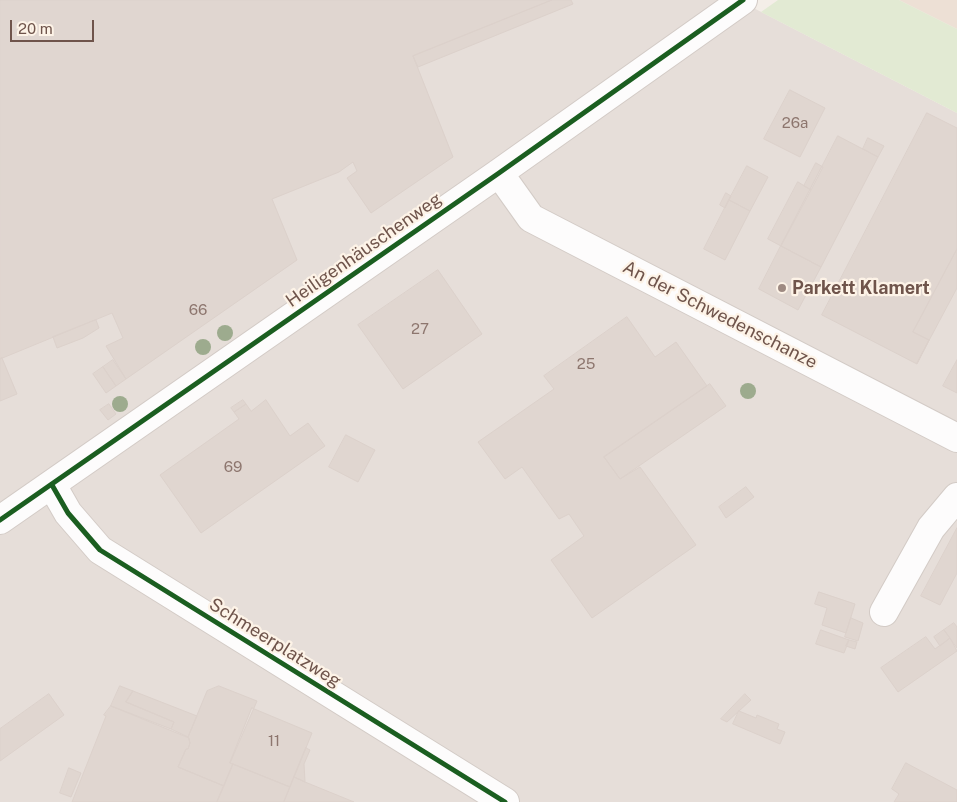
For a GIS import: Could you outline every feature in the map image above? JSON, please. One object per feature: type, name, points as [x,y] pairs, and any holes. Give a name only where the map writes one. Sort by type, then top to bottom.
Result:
[{"type":"street","name":"Heiligenhäuschenweg","points":[[0,520],[499,173],[742,0]]},
{"type":"street","name":"An der Schwedenschanze","points":[[499,173],[531,218],[957,438]]},
{"type":"street","name":"Schmeerplatzweg","points":[[52,485],[68,513],[100,550],[505,802]]},
{"type":"street","points":[[884,612],[931,528],[957,497]]},
{"type":"shaded area","points":[[0,0],[738,0],[957,113],[957,802],[0,802]]},
{"type":"shaded area","points":[[899,0],[957,0],[957,29]]},
{"type":"green space","points":[[778,0],[899,0],[957,29],[957,113],[761,12]]},
{"type":"building","points":[[0,0],[552,0],[413,56],[453,157],[371,213],[347,178],[357,171],[353,162],[339,172],[272,199],[297,260],[126,379],[106,346],[123,338],[112,313],[0,359]]},
{"type":"building","points":[[552,0],[571,0],[573,4],[418,67],[413,56]]},
{"type":"building","points":[[790,90],[825,108],[800,157],[764,139]]},
{"type":"building","points":[[927,113],[957,128],[957,249],[913,332],[929,340],[917,364],[822,315]]},
{"type":"building","points":[[838,136],[878,157],[821,267],[781,246]]},
{"type":"building","points":[[868,138],[884,146],[878,157],[863,149]]},
{"type":"building","points":[[816,163],[823,167],[811,190],[804,186]]},
{"type":"building","points":[[747,166],[768,177],[750,211],[729,200]]},
{"type":"building","points":[[798,182],[811,190],[781,246],[768,239]]},
{"type":"building","points":[[726,193],[731,196],[725,208],[720,205]]},
{"type":"building","points":[[729,200],[750,211],[725,260],[704,249]]},
{"type":"building","points":[[781,246],[821,267],[798,310],[759,289]]},
{"type":"building","points":[[957,249],[957,288],[917,363],[929,340],[913,332]]},
{"type":"building","points":[[438,270],[482,334],[403,389],[358,325]]},
{"type":"building","points":[[627,317],[655,357],[676,342],[707,386],[604,457],[620,479],[640,467],[696,545],[592,618],[551,560],[584,536],[569,514],[559,519],[522,467],[505,479],[478,442],[554,389],[544,376]]},
{"type":"building","points":[[96,320],[99,328],[83,338],[57,348],[53,337]]},
{"type":"building","points":[[2,358],[17,394],[0,401],[0,359]]},
{"type":"building","points":[[113,360],[126,379],[116,386],[103,367]]},
{"type":"building","points":[[957,360],[957,393],[943,386]]},
{"type":"building","points":[[103,367],[116,386],[106,393],[93,374]]},
{"type":"building","points":[[710,384],[726,406],[620,479],[604,457]]},
{"type":"building","points":[[243,400],[246,404],[234,412],[231,408]]},
{"type":"building","points":[[266,400],[290,436],[308,423],[325,446],[201,533],[160,475],[239,419],[234,412],[246,404],[251,411]]},
{"type":"building","points":[[109,404],[116,414],[108,420],[100,410]]},
{"type":"building","points":[[346,435],[375,450],[358,482],[329,467]]},
{"type":"building","points":[[746,487],[754,497],[726,518],[719,507]]},
{"type":"building","points":[[957,528],[957,573],[940,605],[921,596]]},
{"type":"building","points":[[819,592],[855,604],[846,633],[822,625],[827,608],[815,604]]},
{"type":"building","points":[[851,618],[863,623],[858,641],[845,637]]},
{"type":"building","points":[[954,623],[957,627],[957,648],[944,630]]},
{"type":"building","points":[[821,630],[849,640],[844,653],[816,644]]},
{"type":"building","points":[[944,630],[950,638],[940,646],[934,637]]},
{"type":"building","points":[[926,637],[935,649],[950,638],[957,651],[898,692],[881,668]]},
{"type":"building","points":[[849,640],[857,642],[855,649],[846,646]]},
{"type":"building","points":[[120,686],[133,691],[126,702],[174,722],[171,729],[111,706]]},
{"type":"building","points":[[219,686],[257,701],[230,763],[233,764],[224,786],[178,767],[186,749],[188,749],[190,743],[188,737],[207,691]]},
{"type":"building","points":[[133,691],[197,716],[188,737],[171,729],[174,722],[126,702]]},
{"type":"building","points":[[49,694],[64,715],[0,761],[0,729]]},
{"type":"building","points":[[745,694],[751,700],[727,722],[721,719]]},
{"type":"building","points":[[111,706],[189,738],[188,749],[186,749],[178,767],[224,786],[217,802],[72,802],[106,716],[104,715]]},
{"type":"building","points":[[252,708],[312,733],[290,787],[230,763]]},
{"type":"building","points":[[739,711],[756,718],[757,715],[779,724],[777,729],[785,732],[780,744],[733,724]]},
{"type":"building","points":[[306,748],[310,750],[304,764],[305,782],[294,777]]},
{"type":"building","points":[[906,763],[957,790],[957,802],[894,802],[899,794],[892,789]]},
{"type":"building","points":[[233,764],[290,787],[284,802],[217,802]]},
{"type":"building","points":[[69,768],[81,773],[71,797],[60,793]]},
{"type":"building","points":[[294,777],[305,782],[354,802],[284,802]]},
{"type":"cycle path","points":[[0,520],[499,173],[743,0]]},
{"type":"cycle path","points":[[52,485],[68,513],[100,550],[505,802]]},
{"type":"place","name":"Parkett Klamert","points":[[782,288]]}]
